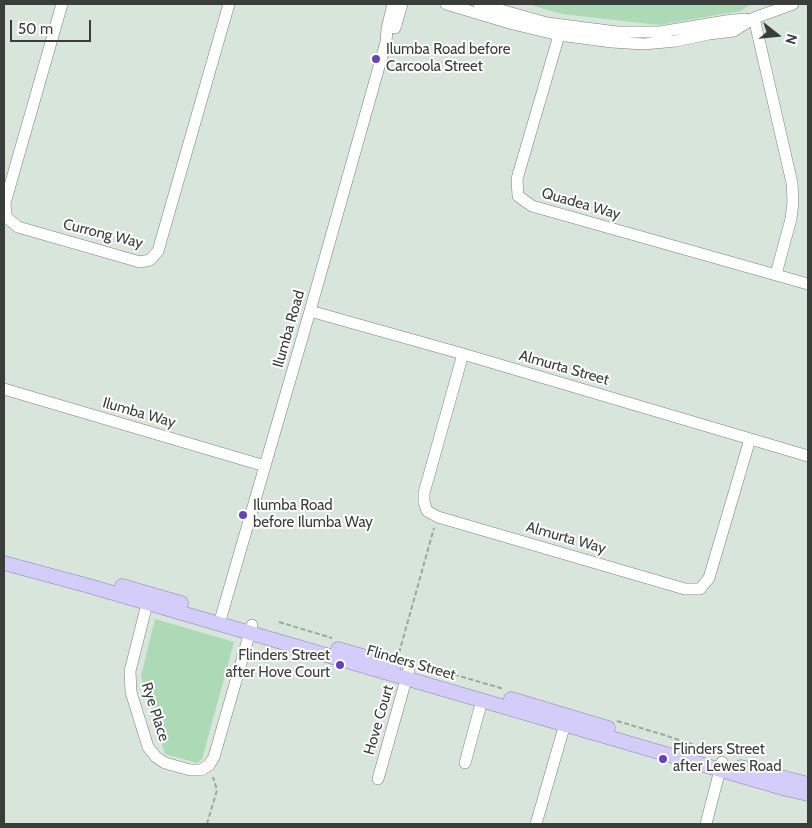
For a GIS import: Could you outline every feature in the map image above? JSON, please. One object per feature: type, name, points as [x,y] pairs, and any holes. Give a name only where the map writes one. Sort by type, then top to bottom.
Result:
[{"type":"main road","name":"Flinders Street","points":[[4,554],[251,629],[411,670],[566,720],[721,766],[786,790],[808,794]]},
{"type":"main road","name":"Flinders Street","points":[[4,563],[148,598]]},
{"type":"main road","name":"Flinders Street","points":[[411,670],[482,700],[566,720]]},
{"type":"main road","name":"Flinders Street","points":[[721,766],[808,784]]},
{"type":"street","name":"Currong Way","points":[[62,4],[5,203],[6,217],[18,227],[140,262],[150,260],[158,251],[229,4]]},
{"type":"street","name":"Ilumba Road","points":[[220,620],[386,42],[393,4]]},
{"type":"street","name":"Ilumba Road","points":[[386,42],[395,30],[402,4]]},
{"type":"street","points":[[446,4],[513,24],[560,30],[612,42],[644,44],[676,41],[734,31],[754,18],[786,5]]},
{"type":"street","points":[[479,4],[546,23],[560,30]]},
{"type":"street","points":[[754,18],[792,184],[793,202],[791,219],[776,274]]},
{"type":"street","name":"Quadea Way","points":[[560,30],[517,179],[518,196],[532,206],[808,284]]},
{"type":"street","name":"Almurta Street","points":[[310,311],[808,456]]},
{"type":"street","points":[[438,517],[427,510],[424,502],[424,493],[463,354]]},
{"type":"street","name":"Ilumba Way","points":[[4,389],[265,466]]},
{"type":"street","name":"Almurta Way","points":[[438,517],[685,589],[700,589],[710,578],[750,438]]},
{"type":"street","name":"Rye Place","points":[[148,598],[130,671],[130,682],[131,692],[148,747],[156,757],[165,763],[190,770],[201,770],[209,765]]},
{"type":"street","points":[[209,765],[214,757],[251,629]]},
{"type":"street","name":"Hove Court","points":[[378,779],[411,670]]},
{"type":"street","points":[[464,757],[470,732],[482,700]]},
{"type":"street","points":[[536,824],[566,720]]},
{"type":"street","points":[[706,824],[721,766]]},
{"type":"path","points":[[397,658],[438,517]]},
{"type":"path","points":[[279,622],[332,639]]},
{"type":"path","points":[[411,670],[507,689]]},
{"type":"path","points":[[617,720],[706,749]]},
{"type":"path","points":[[207,824],[217,790],[209,765]]},
{"type":"green space","points":[[527,4],[752,4],[740,11],[659,25],[562,14]]},
{"type":"green space","points":[[155,619],[234,642],[202,759],[197,763],[165,754],[141,676]]},
{"type":"place","name":"Ilumba Road before Carcoola Street","points":[[376,59]]},
{"type":"place","name":"Ilumba Road before Ilumba Way","points":[[243,515]]},
{"type":"place","name":"Flinders Street after Hove Court","points":[[340,665]]},
{"type":"place","name":"Flinders Street after Lewes Road","points":[[663,759]]}]
